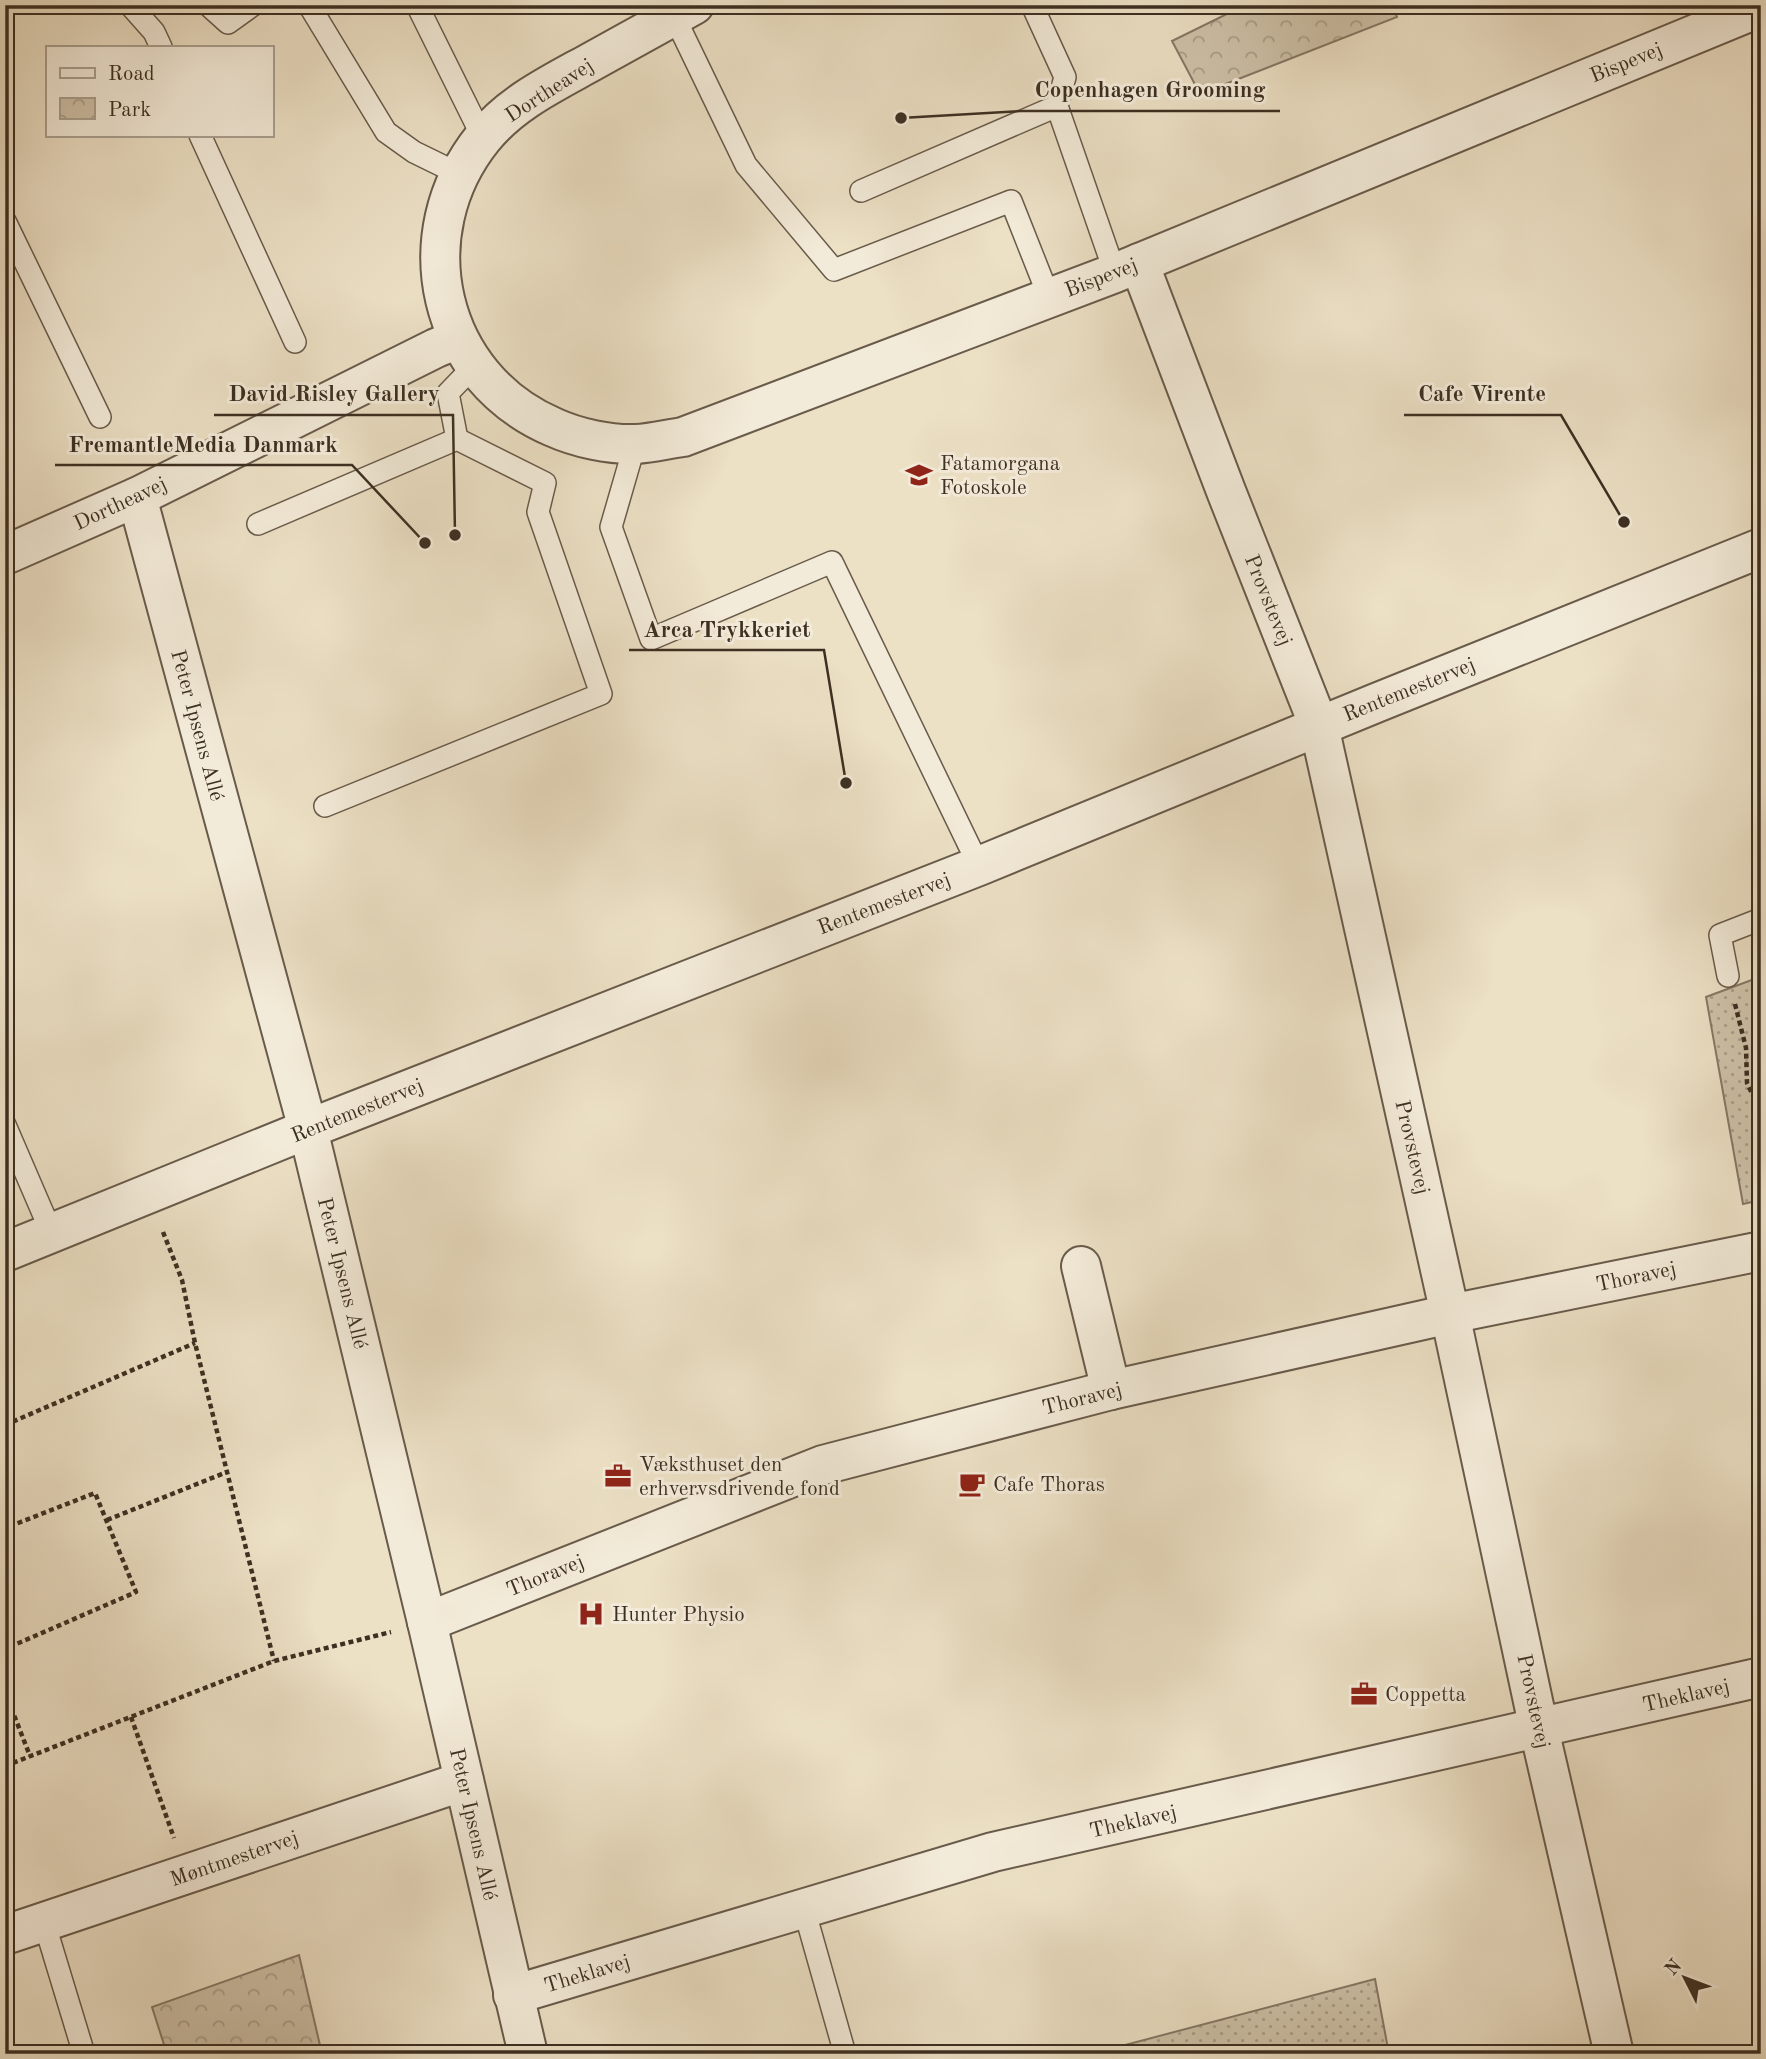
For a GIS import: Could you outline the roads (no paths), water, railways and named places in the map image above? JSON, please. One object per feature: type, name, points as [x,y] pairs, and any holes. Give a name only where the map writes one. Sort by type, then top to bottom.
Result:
[{"type":"street","name":"Bispevej","points":[[466,352],[485,379],[517,407],[553,428],[593,439],[635,444],[683,437],[1127,268],[1761,7]]},
{"type":"street","name":"Dortheavej","points":[[466,352],[445,304],[440,260],[444,216],[459,174],[483,138],[510,111],[541,89],[684,11]]},
{"type":"street","name":"Provstevej","points":[[1127,268],[1226,491],[1320,726],[1539,1729],[1614,2054]]},
{"type":"street","name":"Dortheavej","points":[[5,555],[136,497],[436,348],[466,352]]},
{"type":"street","name":"Peter Ipsens Allé","points":[[136,497],[308,1129],[528,2054]]},
{"type":"street","name":"Rentemestervej","points":[[5,1252],[308,1129],[979,866],[1761,548]]},
{"type":"street","name":"Thoravej","points":[[427,1622],[823,1465],[1111,1391],[1450,1314],[1761,1251]]},
{"type":"street","points":[[1081,1266],[1111,1391]]},
{"type":"street","name":"Theklavej","points":[[513,1995],[993,1852],[1761,1677]]},
{"type":"street","name":"Møntmestervej","points":[[5,1935],[464,1781]]},
{"type":"lane","points":[[130,5],[154,32],[160,46]]},
{"type":"lane","points":[[208,5],[228,23],[253,5]]},
{"type":"lane","points":[[309,5],[386,132],[414,152],[459,174]]},
{"type":"lane","points":[[417,5],[483,138]]},
{"type":"lane","points":[[1032,5],[1065,77],[1056,106],[1127,268]]},
{"type":"lane","points":[[684,11],[746,165],[834,270],[1011,201],[1049,297]]},
{"type":"lane","points":[[861,191],[1056,106]]},
{"type":"lane","points":[[201,136],[295,342]]},
{"type":"lane","points":[[5,221],[100,417]]},
{"type":"lane","points":[[457,439],[448,393],[466,352]]},
{"type":"lane","points":[[258,524],[457,439],[545,483],[538,512],[601,694],[325,806]]},
{"type":"lane","points":[[635,444],[611,527],[651,639],[832,562],[979,866]]},
{"type":"lane","points":[[1728,976],[1720,935],[1761,919]]},
{"type":"lane","points":[[5,1125],[52,1234]]},
{"type":"lane","points":[[804,1909],[845,2054]]},
{"type":"lane","points":[[44,1922],[84,2054]]},
{"type":"place","name":"Copenhagen Grooming","points":[[901,118]]},
{"type":"place","name":"Fatamorgana Fotoskole","points":[[919,475]]},
{"type":"place","name":"Cafe Virente","points":[[1624,522]]},
{"type":"place","name":"David Risley Gallery","points":[[455,535]]},
{"type":"place","name":"FremantleMedia Danmark","points":[[425,543]]},
{"type":"place","name":"Arca Trykkeriet","points":[[846,783]]},
{"type":"place","name":"Væksthuset den erhvervsdrivende fond","points":[[618,1476]]},
{"type":"place","name":"Cafe Thoras","points":[[972,1484]]},
{"type":"place","name":"Hunter Physio","points":[[591,1614]]},
{"type":"place","name":"Coppetta","points":[[1364,1694]]}]
